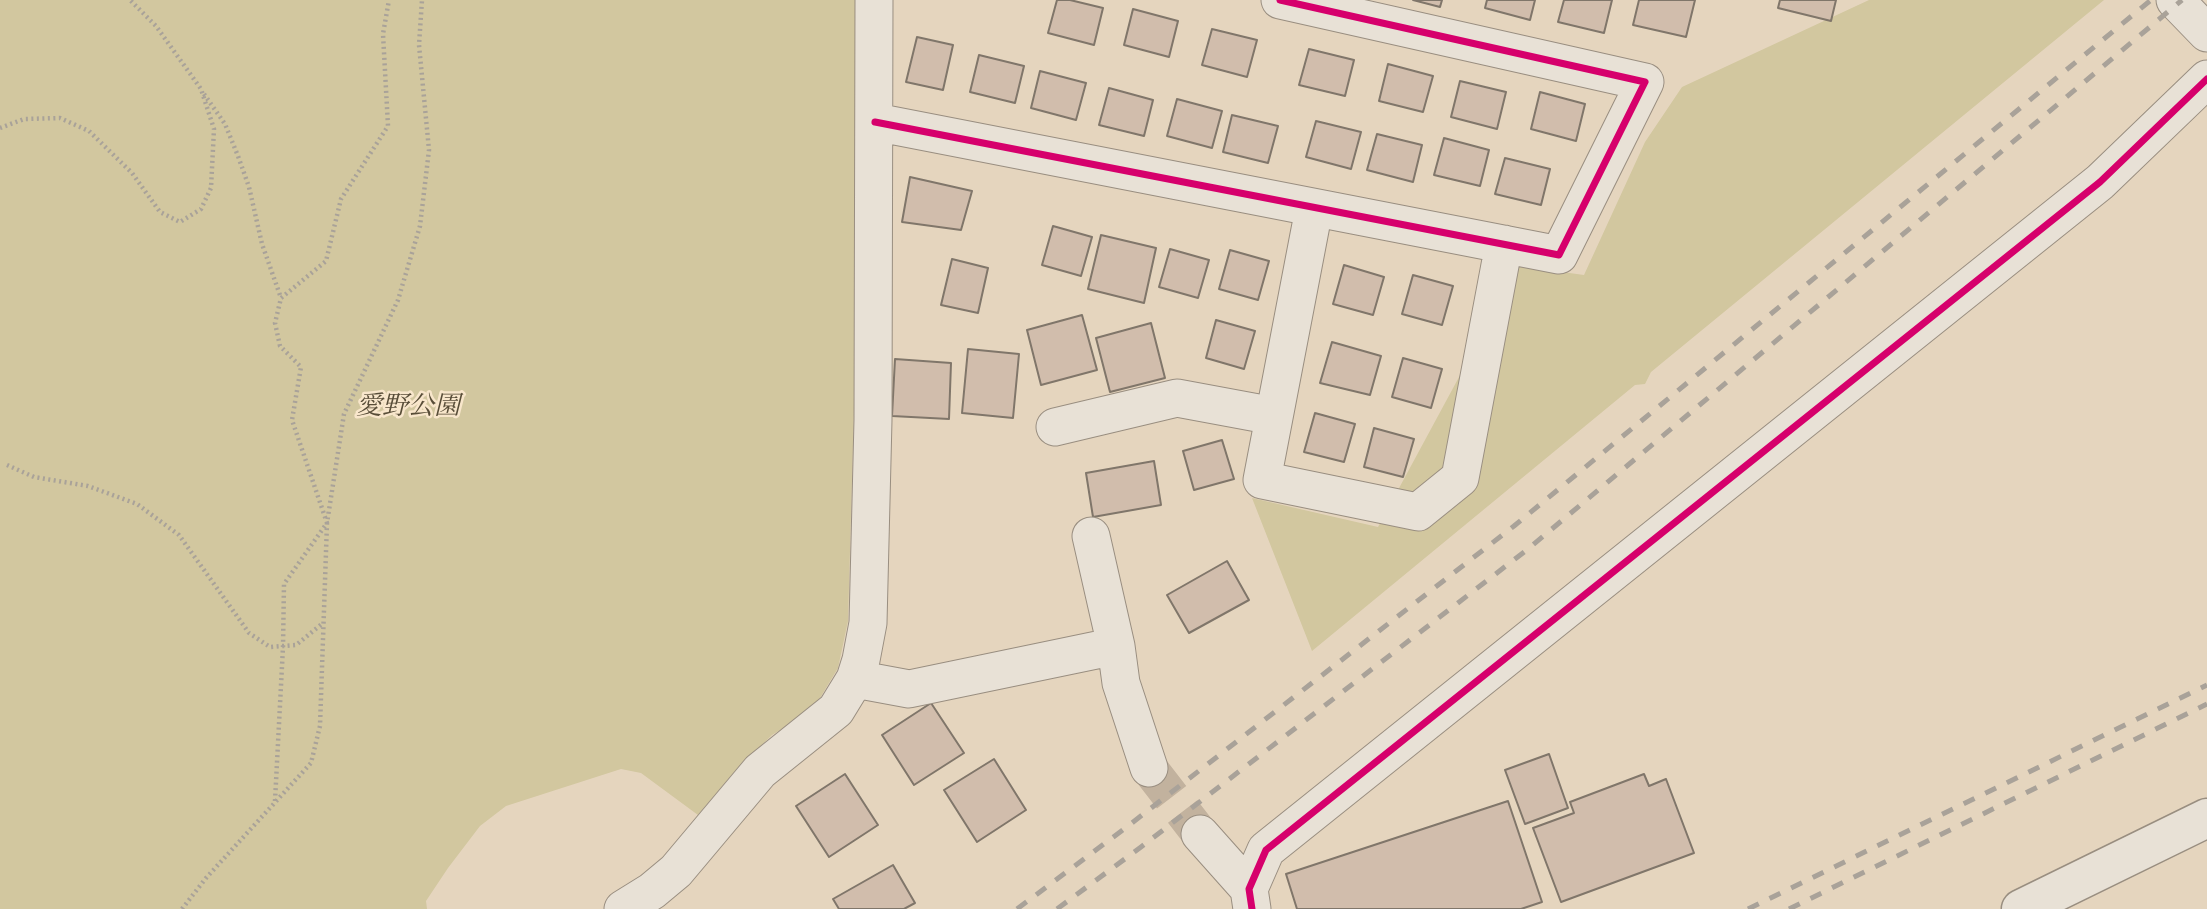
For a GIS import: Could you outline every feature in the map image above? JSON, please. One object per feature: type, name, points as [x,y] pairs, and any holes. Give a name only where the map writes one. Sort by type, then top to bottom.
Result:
[{"type":"street","points":[[646,903],[760,771],[836,710],[855,679],[861,660],[868,623],[873,420],[874,0]]},
{"type":"street","points":[[875,122],[1559,255],[1645,82],[1280,0]]},
{"type":"street","points":[[2175,0],[2207,33]]},
{"type":"street","points":[[1250,899],[1266,850],[2100,182],[2207,79]]},
{"type":"street","points":[[1314,209],[1262,480],[1418,512],[1460,478],[1504,244]]},
{"type":"street","points":[[1055,427],[1177,398],[1274,416]]},
{"type":"street","points":[[1091,536],[1116,646],[1121,683],[1149,768]]},
{"type":"street","points":[[855,679],[909,689],[1116,646]]},
{"type":"street","points":[[2021,909],[2207,818]]},
{"type":"street","points":[[1199,834],[1250,899]]},
{"type":"path","points":[[130,0],[156,26],[201,89],[225,124],[238,156],[249,187],[262,244],[281,298],[275,323],[280,346],[301,367],[292,420],[327,523]]},
{"type":"path","points":[[281,298],[326,261],[341,200],[388,126],[383,34],[389,0]]},
{"type":"path","points":[[182,909],[206,878],[311,763],[320,726],[327,523],[344,414],[398,300],[420,226],[429,150],[419,45],[422,0]]},
{"type":"path","points":[[0,128],[23,120],[60,117],[89,131],[132,173],[160,212],[180,222],[201,209],[211,188],[214,129],[201,89]]},
{"type":"path","points":[[7,466],[34,477],[88,486],[137,504],[179,535],[248,633],[270,648],[296,645],[324,622]]},
{"type":"path","points":[[275,801],[284,647],[284,584],[327,523]]},
{"type":"green space","name":"愛野公園","points":[[0,0],[856,0],[856,340],[848,621],[838,668],[820,698],[798,719],[772,735],[735,771],[698,815],[641,773],[621,769],[506,806],[480,826],[426,901],[427,909],[0,909]]},
{"type":"green space","points":[[1869,0],[2104,0],[1651,372],[1645,384],[1635,385],[1312,651],[1252,498],[1378,527],[1519,266],[1584,275],[1645,142],[1682,87]]},
{"type":"building","points":[[1057,0],[1070,0],[1103,8],[1094,45],[1048,33]]},
{"type":"building","points":[[1413,0],[1442,0],[1440,7]]},
{"type":"building","points":[[1487,0],[1535,0],[1530,20],[1485,8]]},
{"type":"building","points":[[1564,0],[1612,0],[1604,33],[1558,22]]},
{"type":"building","points":[[1639,0],[1695,0],[1686,37],[1633,25]]},
{"type":"building","points":[[1780,0],[1836,0],[1831,21],[1778,8]]},
{"type":"building","points":[[1133,9],[1178,21],[1169,57],[1124,45]]},
{"type":"building","points":[[1212,29],[1257,40],[1247,77],[1202,65]]},
{"type":"building","points":[[917,37],[953,45],[943,90],[906,82]]},
{"type":"building","points":[[1309,49],[1354,60],[1345,96],[1299,85]]},
{"type":"building","points":[[979,55],[1024,66],[1015,103],[970,92]]},
{"type":"building","points":[[1388,64],[1433,76],[1423,112],[1379,101]]},
{"type":"building","points":[[1040,71],[1086,83],[1076,120],[1031,108]]},
{"type":"building","points":[[1460,81],[1506,92],[1497,129],[1451,117]]},
{"type":"building","points":[[1109,88],[1153,100],[1144,136],[1099,125]]},
{"type":"building","points":[[1540,92],[1585,104],[1576,141],[1531,129]]},
{"type":"building","points":[[1177,99],[1222,111],[1212,148],[1167,136]]},
{"type":"building","points":[[1232,115],[1278,126],[1268,163],[1223,152]]},
{"type":"building","points":[[1316,121],[1361,132],[1351,169],[1306,157]]},
{"type":"building","points":[[1377,134],[1422,145],[1413,182],[1367,170]]},
{"type":"building","points":[[1444,138],[1489,150],[1480,186],[1434,175]]},
{"type":"building","points":[[1505,158],[1550,169],[1541,205],[1495,194]]},
{"type":"building","points":[[910,177],[972,191],[961,230],[902,222]]},
{"type":"building","points":[[1053,226],[1092,237],[1081,276],[1042,265]]},
{"type":"building","points":[[1101,235],[1156,248],[1144,303],[1088,289]]},
{"type":"building","points":[[1170,249],[1209,260],[1198,298],[1159,287]]},
{"type":"building","points":[[1230,250],[1269,261],[1258,300],[1219,289]]},
{"type":"building","points":[[952,259],[988,268],[978,313],[941,305]]},
{"type":"building","points":[[1344,265],[1384,277],[1373,315],[1333,304]]},
{"type":"building","points":[[1413,275],[1453,286],[1442,325],[1402,314]]},
{"type":"building","points":[[1082,315],[1097,370],[1041,385],[1027,330]]},
{"type":"building","points":[[1216,320],[1255,331],[1244,369],[1206,358]]},
{"type":"building","points":[[1151,323],[1165,378],[1110,392],[1096,338]]},
{"type":"building","points":[[1332,342],[1381,356],[1370,395],[1320,383]]},
{"type":"building","points":[[968,349],[1019,354],[1013,418],[962,413]]},
{"type":"building","points":[[1403,358],[1442,369],[1431,408],[1392,397]]},
{"type":"building","points":[[895,359],[951,363],[949,419],[892,416]]},
{"type":"building","points":[[1315,413],[1355,424],[1344,462],[1304,452]]},
{"type":"building","points":[[1374,428],[1414,439],[1403,477],[1364,467]]},
{"type":"building","points":[[1222,440],[1234,479],[1194,490],[1183,451]]},
{"type":"building","points":[[1154,461],[1161,505],[1093,517],[1086,473]]},
{"type":"building","points":[[1227,561],[1249,600],[1189,633],[1167,595]]},
{"type":"building","points":[[931,703],[964,753],[914,785],[882,735]]},
{"type":"building","points":[[1549,754],[1568,808],[1525,824],[1505,770]]},
{"type":"building","points":[[994,759],[1026,810],[977,842],[944,790]]},
{"type":"building","points":[[845,774],[878,825],[829,857],[796,806]]},
{"type":"building","points":[[1644,774],[1649,786],[1666,779],[1694,853],[1561,902],[1533,828],[1574,813],[1570,802]]},
{"type":"building","points":[[1508,801],[1542,902],[1521,909],[1297,909],[1286,874]]},
{"type":"building","points":[[893,865],[915,903],[904,909],[839,909],[833,899]]},
{"type":"tunnel","points":[[1149,768],[1200,834]]},
{"type":"railway","points":[[1017,909],[1514,526],[2151,0]]},
{"type":"railway","points":[[1057,909],[1528,549],[2182,0]]},
{"type":"railway","points":[[1748,909],[2207,685]]},
{"type":"railway","points":[[1789,909],[2207,704]]},
{"type":"cycle path","points":[[875,122],[1559,255],[1645,82],[1280,0]]},
{"type":"cycle path","points":[[1252,909],[1249,889],[1266,850],[2100,182],[2207,79]]}]
